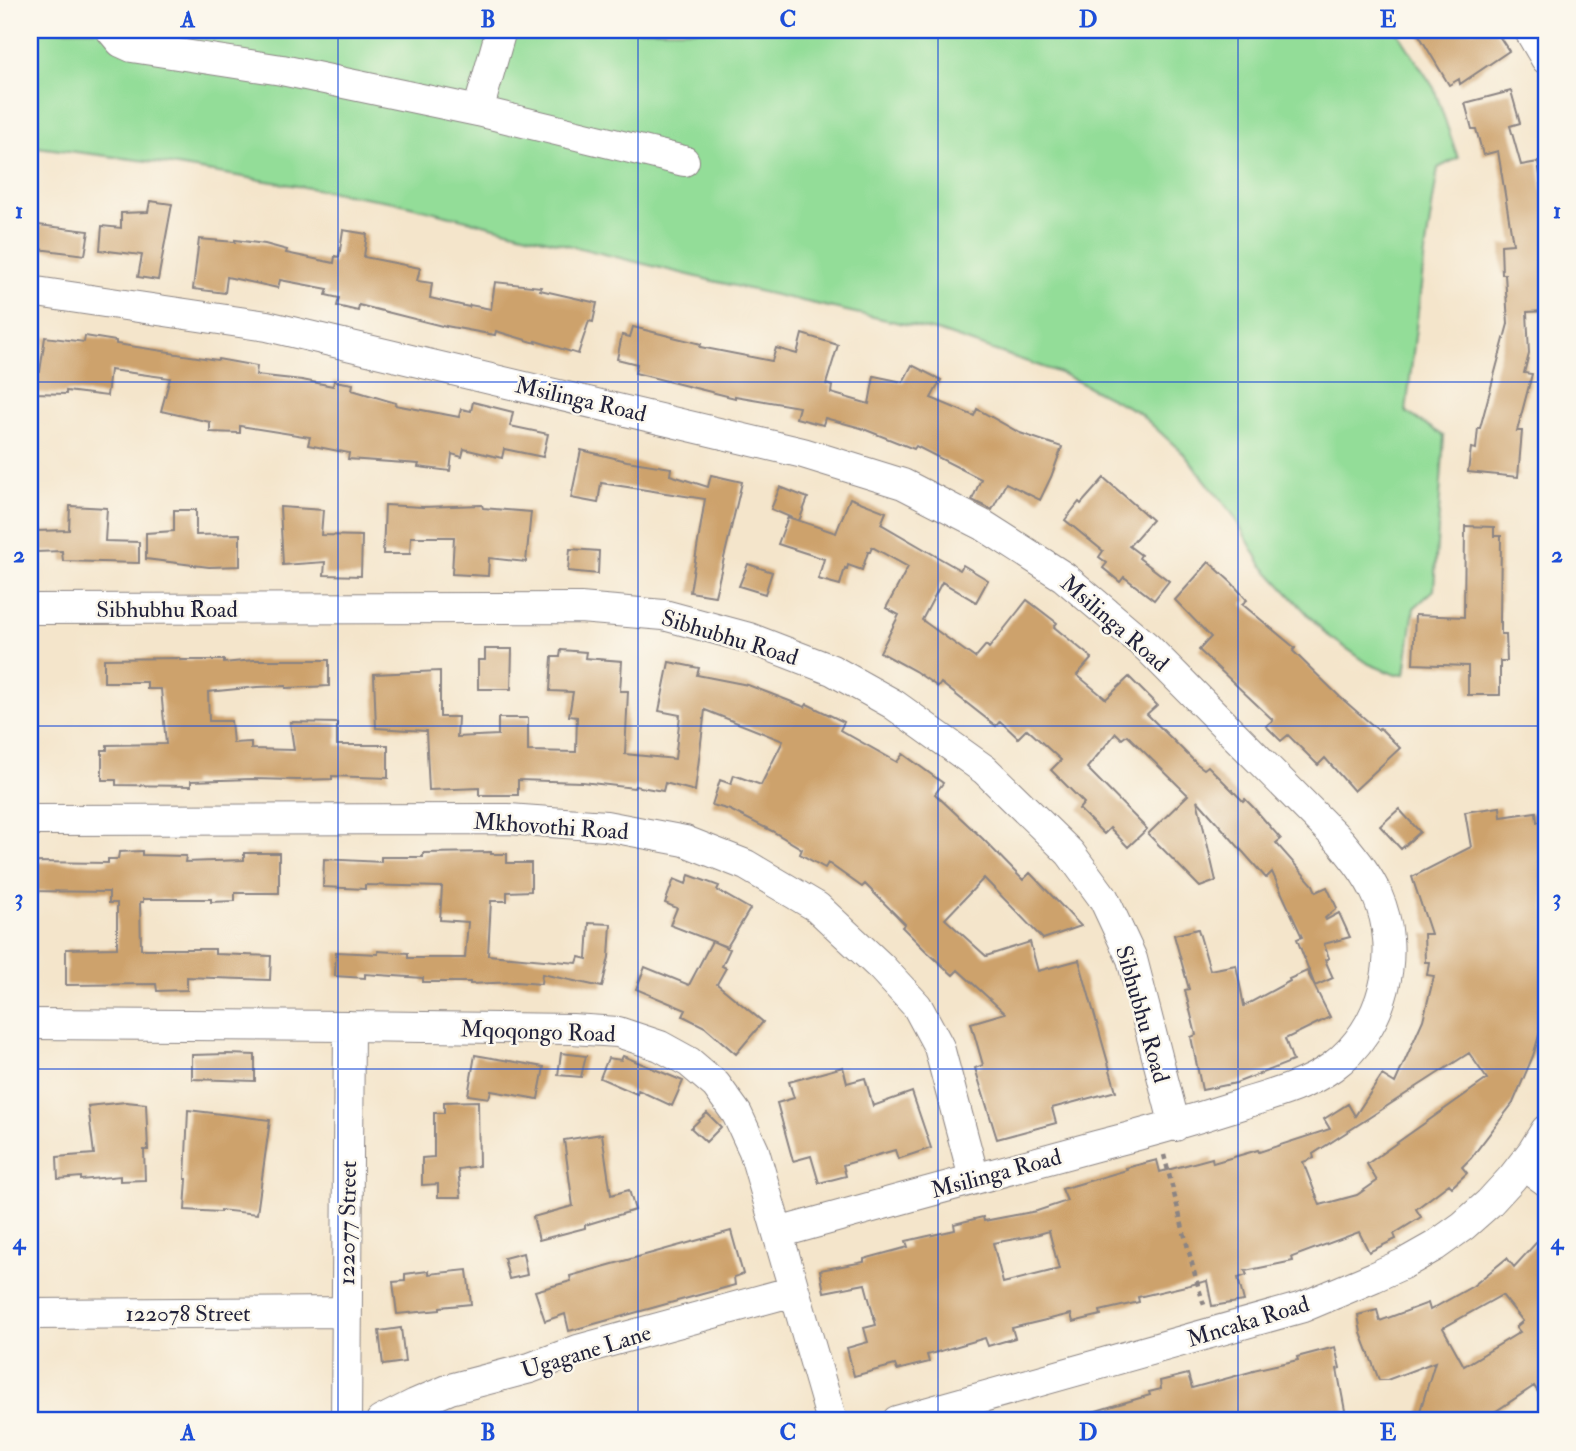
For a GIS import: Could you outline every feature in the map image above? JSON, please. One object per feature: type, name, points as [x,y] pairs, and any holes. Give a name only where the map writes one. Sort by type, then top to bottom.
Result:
[{"type":"street","points":[[111,30],[121,42],[132,47],[282,70],[478,111],[684,161]]},
{"type":"street","points":[[478,111],[501,30]]},
{"type":"street","points":[[1529,30],[1546,59]]},
{"type":"street","name":"Msilinga Road","points":[[30,291],[267,326],[803,453],[903,484],[983,525],[1064,577],[1148,648],[1342,842],[1367,876],[1385,918],[1388,964],[1384,987],[1377,1010],[1366,1030],[1334,1065],[1314,1078],[1293,1088],[1166,1128],[778,1233]]},
{"type":"street","name":"Sibhubhu Road","points":[[30,609],[580,608],[664,615],[749,638],[832,670],[893,704],[985,771],[1070,853],[1104,899],[1132,959],[1166,1128]]},
{"type":"street","name":"Mkhovothi Road","points":[[30,820],[509,819],[606,826],[685,841],[746,864],[817,908],[881,967],[917,1006],[939,1047],[974,1178]]},
{"type":"street","name":"Mqoqongo Road","points":[[30,1024],[572,1029],[618,1032],[660,1046],[689,1062],[716,1085],[737,1114],[754,1151],[832,1421]]},
{"type":"street","name":"122077 Street","points":[[346,1421],[349,1026]]},
{"type":"street","name":"Mncaka Road","points":[[897,1421],[1303,1307],[1405,1263],[1435,1246],[1489,1203],[1535,1173],[1546,1130]]},
{"type":"street","name":"Ugagane Lane","points":[[382,1421],[450,1389],[530,1368],[579,1350],[794,1291]]},
{"type":"street","name":"122078 Street","points":[[30,1314],[346,1312]]},
{"type":"path","points":[[1166,1128],[1196,1279],[1213,1332]]},
{"type":"green space","points":[[30,30],[1396,30],[1434,88],[1458,158],[1438,168],[1406,412],[1444,436],[1434,590],[1414,608],[1405,674],[1396,675],[1369,664],[1326,634],[1261,564],[1232,513],[1184,454],[1138,412],[1063,374],[940,332],[713,281],[394,202],[146,161],[30,146]]},
{"type":"building","points":[[1416,30],[1495,30],[1509,51],[1460,84],[1459,79],[1449,85]]},
{"type":"building","points":[[1511,91],[1520,123],[1510,126],[1521,165],[1538,162],[1546,214],[1546,311],[1527,312],[1529,354],[1524,373],[1532,374],[1517,431],[1522,431],[1518,477],[1468,472],[1471,448],[1476,449],[1478,428],[1508,324],[1501,245],[1513,244],[1498,151],[1483,155],[1465,103]]},
{"type":"building","points":[[150,201],[172,204],[158,280],[138,277],[142,255],[100,250],[102,226],[121,228],[121,213],[148,212]]},
{"type":"building","points":[[30,224],[89,231],[85,255],[30,248]]},
{"type":"building","points":[[343,230],[367,234],[364,257],[420,268],[417,281],[432,283],[430,298],[491,309],[495,282],[541,287],[540,290],[597,303],[593,322],[589,321],[578,354],[496,331],[495,335],[446,327],[359,305],[358,311],[337,306],[339,298],[326,295],[328,289],[280,280],[278,288],[227,277],[225,293],[193,289],[199,239],[265,244],[287,250],[286,253],[334,263],[335,256],[339,257]]},
{"type":"building","points":[[633,327],[701,344],[700,347],[772,361],[776,348],[797,354],[802,334],[838,345],[826,384],[832,386],[831,393],[869,404],[874,376],[903,382],[912,365],[941,380],[931,398],[974,416],[977,409],[1020,433],[1062,447],[1040,500],[1006,483],[992,510],[972,500],[981,479],[916,446],[914,449],[861,428],[825,418],[823,425],[796,418],[799,407],[735,398],[635,373],[637,364],[617,359],[622,335],[630,337]]},
{"type":"building","points":[[85,336],[116,341],[116,344],[257,366],[256,375],[333,386],[334,381],[353,384],[352,390],[396,403],[395,405],[459,417],[461,409],[471,411],[473,402],[513,412],[510,426],[548,434],[543,457],[504,449],[502,458],[464,449],[462,457],[452,454],[450,471],[418,467],[419,464],[348,459],[349,453],[308,445],[310,437],[240,426],[240,433],[210,432],[210,422],[161,411],[170,378],[110,370],[107,396],[66,391],[66,394],[35,393],[36,372],[40,372],[45,337],[84,342]]},
{"type":"building","points":[[581,450],[671,468],[670,475],[708,487],[711,475],[742,482],[715,596],[690,592],[705,499],[601,483],[598,503],[571,498]]},
{"type":"building","points":[[1104,478],[1152,520],[1129,546],[1141,555],[1139,558],[1169,581],[1154,600],[1124,577],[1120,582],[1103,568],[1107,563],[1099,557],[1103,551],[1065,520]]},
{"type":"building","points":[[780,487],[808,498],[799,521],[771,509]]},
{"type":"building","points":[[850,498],[886,512],[881,524],[960,570],[963,565],[988,580],[976,602],[942,582],[922,620],[975,658],[986,645],[989,648],[1027,600],[1057,623],[1054,627],[1092,658],[1077,675],[1106,699],[1129,677],[1157,705],[1147,714],[1196,763],[1204,769],[1208,766],[1243,801],[1245,799],[1253,807],[1281,839],[1276,843],[1313,885],[1316,892],[1327,887],[1337,908],[1325,918],[1326,920],[1339,913],[1350,937],[1324,944],[1329,958],[1325,960],[1333,978],[1315,986],[1297,939],[1302,937],[1272,872],[1266,878],[1197,800],[1216,881],[1200,887],[1148,834],[1188,795],[1127,735],[1122,739],[1116,733],[1087,768],[1147,829],[1128,847],[1110,828],[1104,834],[1079,809],[1084,803],[1051,770],[1061,760],[1027,729],[1018,738],[1000,721],[996,726],[941,683],[938,687],[880,652],[899,615],[886,608],[908,567],[872,547],[862,570],[848,565],[840,585],[818,579],[824,559],[778,544],[788,517],[836,533]]},
{"type":"building","points":[[385,505],[482,505],[483,508],[531,512],[526,562],[489,558],[488,576],[452,574],[454,537],[411,537],[410,554],[383,554]]},
{"type":"building","points":[[70,506],[107,508],[105,541],[139,542],[139,563],[63,561],[62,551],[36,552],[36,531],[69,530]]},
{"type":"building","points":[[280,507],[323,510],[321,535],[362,536],[361,576],[324,575],[325,562],[283,565]]},
{"type":"building","points":[[174,510],[196,510],[196,535],[240,534],[240,566],[209,567],[146,559],[146,533],[174,531]]},
{"type":"building","points":[[1465,526],[1494,527],[1494,536],[1501,536],[1500,622],[1501,634],[1506,634],[1507,661],[1500,661],[1500,695],[1468,695],[1468,666],[1413,664],[1415,615],[1464,617]]},
{"type":"building","points":[[570,549],[599,551],[598,574],[568,571]]},
{"type":"building","points":[[1209,562],[1247,600],[1242,604],[1295,648],[1293,651],[1340,697],[1378,730],[1380,728],[1400,748],[1354,791],[1325,758],[1318,765],[1288,735],[1281,741],[1266,726],[1273,720],[1199,650],[1211,637],[1175,600]]},
{"type":"building","points":[[748,564],[772,572],[765,594],[739,586]]},
{"type":"building","points":[[485,649],[512,649],[511,689],[478,689],[478,660],[485,660]]},
{"type":"building","points":[[561,650],[586,652],[585,658],[622,661],[620,691],[628,691],[625,754],[675,759],[680,715],[659,711],[669,662],[699,668],[697,675],[748,685],[805,707],[807,704],[844,722],[840,730],[897,762],[903,754],[943,783],[935,794],[1023,880],[1030,873],[1081,926],[1043,939],[984,878],[945,919],[986,956],[1030,942],[1038,971],[1079,960],[1116,1091],[1052,1108],[1056,1123],[997,1139],[975,1068],[983,1065],[971,1023],[1005,1013],[958,970],[953,975],[925,950],[902,927],[905,924],[865,884],[862,887],[828,863],[825,868],[800,854],[802,849],[772,831],[730,810],[712,805],[720,780],[731,784],[734,775],[761,785],[783,741],[705,710],[695,791],[665,783],[663,791],[635,786],[518,780],[518,795],[479,795],[479,788],[429,790],[426,731],[376,728],[374,674],[440,671],[440,717],[458,717],[457,737],[498,735],[498,718],[528,718],[528,751],[576,752],[577,717],[569,716],[573,692],[550,691],[552,657],[560,657]]},
{"type":"building","points":[[104,659],[224,660],[224,663],[254,660],[329,660],[329,686],[257,687],[208,692],[209,721],[231,721],[233,743],[251,742],[251,749],[294,750],[290,722],[337,723],[337,745],[388,745],[388,778],[332,776],[332,779],[191,781],[191,786],[116,785],[116,780],[102,780],[102,750],[107,750],[107,745],[166,744],[161,689],[147,689],[147,682],[104,682]]},
{"type":"building","points":[[1500,807],[1501,817],[1536,812],[1537,822],[1546,821],[1546,849],[1540,850],[1546,919],[1546,1011],[1533,1056],[1513,1103],[1462,1167],[1467,1173],[1452,1187],[1449,1184],[1416,1209],[1421,1217],[1394,1234],[1396,1239],[1369,1252],[1359,1232],[1292,1257],[1293,1261],[1245,1271],[1247,1275],[1238,1278],[1244,1301],[1212,1306],[1207,1281],[1138,1297],[1139,1302],[1100,1311],[1101,1315],[1073,1322],[1071,1314],[1012,1328],[1015,1338],[988,1346],[985,1338],[927,1355],[929,1362],[897,1370],[895,1365],[854,1376],[847,1348],[868,1342],[864,1328],[876,1325],[865,1284],[824,1292],[820,1270],[864,1262],[864,1259],[908,1247],[906,1241],[955,1230],[954,1224],[983,1217],[984,1221],[1037,1211],[1067,1201],[1062,1189],[1127,1170],[1126,1168],[1157,1160],[1160,1172],[1212,1158],[1213,1163],[1258,1150],[1259,1152],[1330,1129],[1324,1119],[1348,1104],[1355,1116],[1382,1075],[1395,1083],[1423,1020],[1434,976],[1427,975],[1429,962],[1425,962],[1424,934],[1431,934],[1412,877],[1471,847],[1465,812]],"holes":[[[1469,1053],[1487,1079],[1367,1164],[1377,1181],[1357,1195],[1320,1205],[1303,1162],[1314,1158],[1313,1154]],[[1049,1231],[1059,1269],[1003,1283],[993,1243]]]},
{"type":"building","points":[[1399,809],[1420,832],[1401,849],[1380,826]]},
{"type":"building","points":[[142,851],[142,855],[186,856],[185,862],[244,860],[244,853],[279,853],[279,893],[235,893],[235,901],[143,899],[143,902],[140,902],[141,949],[215,949],[215,954],[271,956],[270,980],[187,977],[187,990],[157,991],[156,984],[66,985],[66,949],[117,948],[117,903],[109,903],[109,892],[30,891],[30,862],[108,863],[108,859],[118,859],[119,852]]},
{"type":"building","points":[[423,853],[507,854],[507,863],[531,863],[531,891],[507,892],[507,901],[491,901],[488,955],[577,963],[579,957],[587,959],[589,923],[611,924],[609,957],[602,987],[542,974],[541,984],[423,982],[423,978],[365,974],[365,978],[335,976],[336,952],[378,954],[378,951],[408,953],[408,958],[465,958],[468,922],[440,920],[442,887],[323,887],[324,859],[381,862],[381,857],[423,857]]},
{"type":"building","points":[[689,875],[719,886],[717,890],[750,909],[727,947],[670,925],[677,908],[665,903],[674,879],[686,884]]},
{"type":"building","points":[[1198,929],[1210,970],[1236,965],[1244,1006],[1307,971],[1330,1017],[1285,1039],[1293,1061],[1236,1083],[1202,1090],[1191,1037],[1196,1035],[1185,990],[1189,989],[1174,935]]},
{"type":"building","points":[[712,941],[730,949],[722,966],[726,968],[717,984],[763,1022],[736,1054],[705,1027],[683,1016],[686,1010],[636,989],[645,967],[689,985]]},
{"type":"building","points":[[561,1053],[586,1056],[581,1077],[558,1075]]},
{"type":"building","points":[[192,1055],[255,1055],[255,1081],[192,1079]]},
{"type":"building","points":[[475,1055],[544,1067],[538,1099],[491,1091],[489,1098],[468,1095]]},
{"type":"building","points":[[623,1056],[683,1081],[672,1106],[638,1090],[637,1094],[600,1078],[608,1058],[621,1060]]},
{"type":"building","points":[[843,1067],[847,1083],[865,1078],[873,1106],[912,1092],[931,1148],[898,1159],[895,1150],[843,1165],[846,1176],[819,1183],[811,1156],[793,1161],[777,1103],[794,1098],[789,1082]]},
{"type":"building","points":[[478,1101],[479,1166],[458,1169],[461,1197],[438,1197],[438,1184],[422,1185],[422,1158],[434,1157],[434,1113],[444,1113],[444,1102]]},
{"type":"building","points":[[126,1102],[146,1104],[148,1150],[144,1150],[145,1180],[120,1181],[120,1176],[81,1180],[81,1177],[58,1179],[57,1157],[94,1154],[88,1106]]},
{"type":"building","points":[[188,1110],[270,1120],[257,1214],[185,1210]]},
{"type":"building","points":[[707,1113],[721,1127],[706,1142],[691,1128]]},
{"type":"building","points":[[602,1134],[611,1195],[629,1190],[635,1210],[585,1225],[585,1228],[539,1240],[533,1217],[573,1206],[564,1140]]},
{"type":"building","points":[[731,1231],[743,1274],[734,1277],[735,1285],[569,1331],[565,1314],[545,1321],[535,1291],[571,1281],[570,1276]]},
{"type":"building","points":[[1546,1232],[1546,1404],[1534,1386],[1481,1421],[1417,1421],[1435,1362],[1387,1380],[1379,1380],[1361,1333],[1358,1315],[1377,1310],[1380,1321],[1428,1303],[1430,1310],[1473,1286],[1507,1258],[1514,1267]],"holes":[[[1502,1295],[1523,1321],[1516,1327],[1520,1332],[1464,1366],[1443,1328]]]},
{"type":"building","points":[[523,1253],[527,1275],[509,1279],[504,1258]]},
{"type":"building","points":[[467,1270],[471,1304],[397,1314],[393,1282],[405,1281],[405,1274]]},
{"type":"building","points":[[401,1328],[405,1362],[383,1365],[379,1331]]},
{"type":"building","points":[[1335,1347],[1347,1421],[1324,1421],[1322,1413],[1289,1421],[1168,1421],[1167,1416],[1146,1421],[1080,1421],[1079,1416],[1150,1395],[1149,1392],[1161,1389],[1160,1381],[1188,1374],[1192,1388],[1298,1360],[1297,1357]]}]
